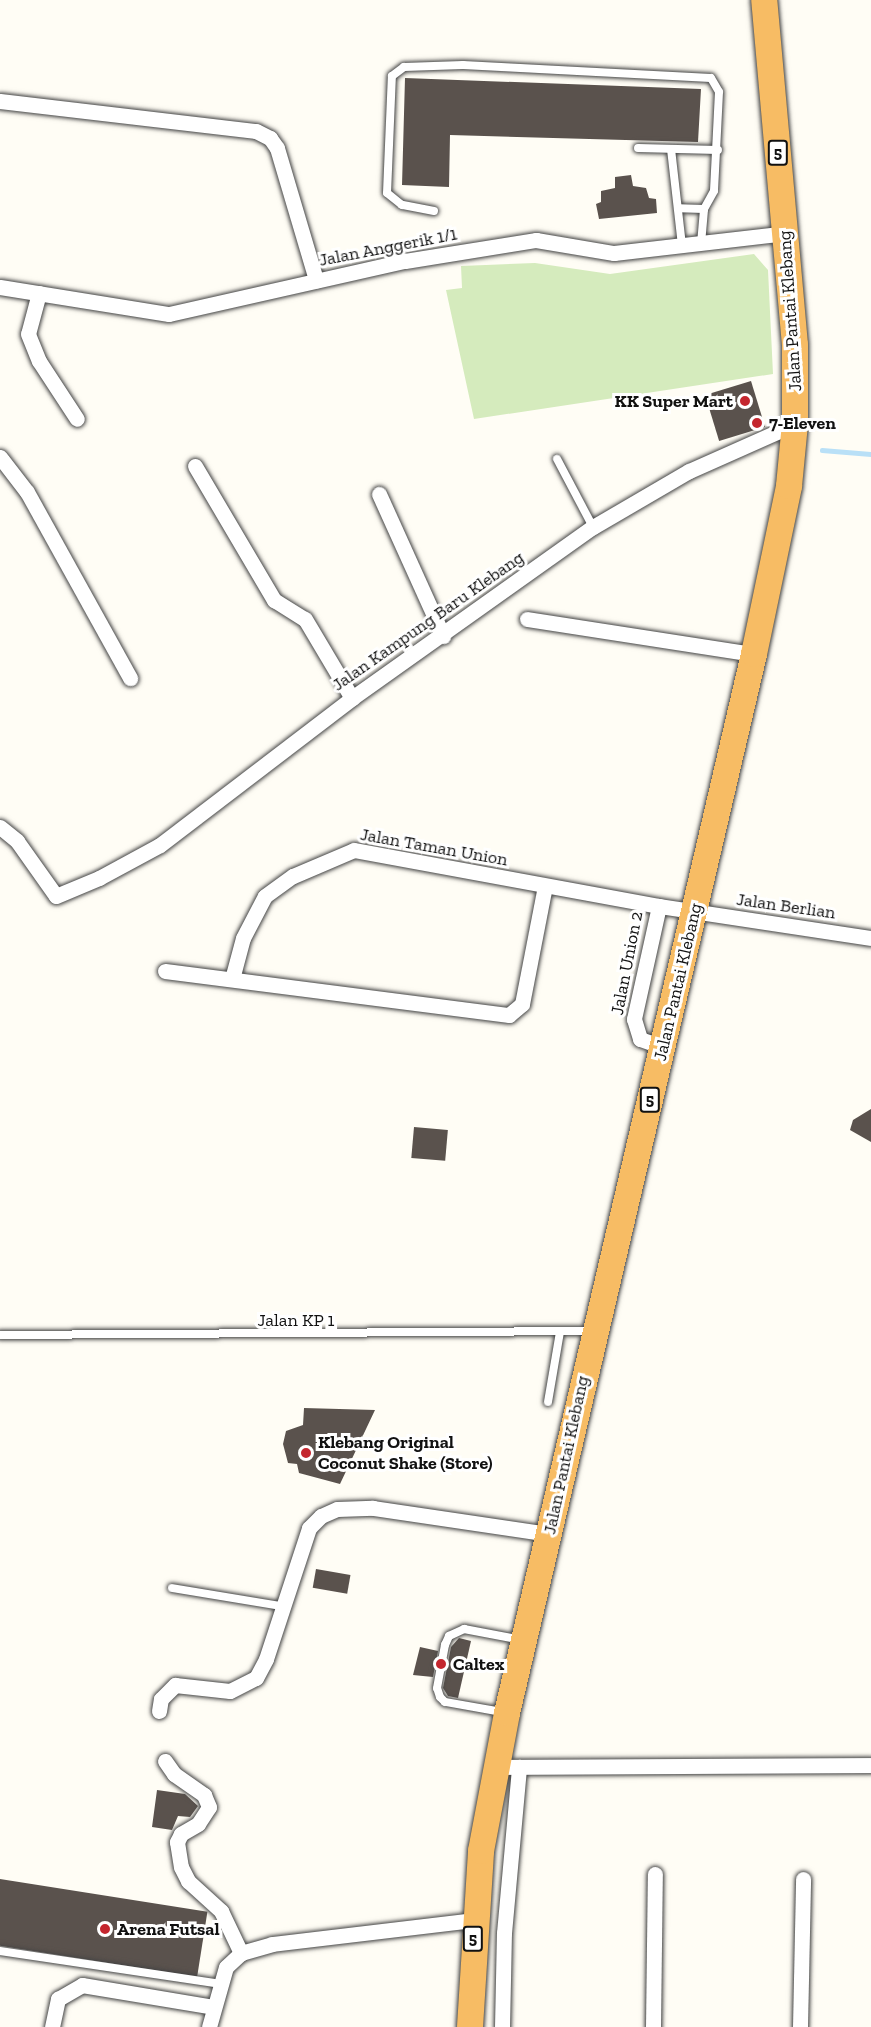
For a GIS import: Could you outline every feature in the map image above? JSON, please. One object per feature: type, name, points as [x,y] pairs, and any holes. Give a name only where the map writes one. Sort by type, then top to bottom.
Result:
[{"type":"highway","name":"Jalan Pantai Klebang","points":[[470,2027],[474,1920],[507,1767],[507,1713],[593,1331],[695,912],[754,654],[789,486],[795,424],[795,345],[764,0]]},
{"type":"street","points":[[0,101],[263,135],[277,148],[316,280]]},
{"type":"street","name":"Jalan Anggerik 1/1","points":[[0,287],[169,314],[316,280],[536,240],[614,253],[701,246],[786,233]]},
{"type":"street","points":[[39,293],[28,334],[39,362],[77,419]]},
{"type":"street","name":"Jalan Kampung Baru Klebang","points":[[0,827],[16,841],[56,896],[99,878],[160,845],[352,698],[443,636],[593,527],[689,471],[795,424]]},
{"type":"street","points":[[0,457],[27,492],[130,678]]},
{"type":"street","points":[[195,466],[274,600],[306,620],[352,698]]},
{"type":"street","points":[[379,495],[443,636]]},
{"type":"street","points":[[526,619],[754,654]]},
{"type":"street","name":"Jalan Taman Union","points":[[232,979],[243,938],[265,896],[293,876],[354,850],[695,912]]},
{"type":"street","points":[[165,971],[509,1015],[522,1004],[545,886]]},
{"type":"street","name":"Jalan Union 2","points":[[658,906],[634,1019],[640,1039],[663,1047]]},
{"type":"street","name":"Jalan Berlian","points":[[695,912],[871,938]]},
{"type":"street","points":[[159,1711],[161,1699],[175,1685],[230,1691],[256,1678],[266,1659],[281,1606],[309,1528],[337,1509],[373,1508],[549,1534]]},
{"type":"street","points":[[165,1761],[174,1774],[204,1795],[209,1807],[198,1824],[177,1842],[181,1866],[188,1881],[221,1911],[241,1953]]},
{"type":"street","points":[[502,2027],[507,1767],[871,1765]]},
{"type":"street","points":[[653,2027],[655,1874]]},
{"type":"street","points":[[800,2027],[803,1879]]},
{"type":"street","points":[[209,2027],[226,1967],[241,1953],[272,1944],[474,1920]]},
{"type":"street","points":[[52,2027],[58,1999],[82,1985],[213,2007]]},
{"type":"lane","points":[[434,211],[402,205],[387,193],[392,76],[404,67],[463,65],[711,78],[719,92],[718,150],[714,191],[704,209],[701,246]]},
{"type":"lane","points":[[638,148],[718,150]]},
{"type":"lane","points":[[671,149],[682,248]]},
{"type":"lane","points":[[679,208],[704,209]]},
{"type":"lane","points":[[557,459],[593,527]]},
{"type":"lane","name":"Jalan KP 1","points":[[0,1335],[593,1331]]},
{"type":"lane","points":[[548,1402],[560,1332]]},
{"type":"lane","points":[[172,1588],[281,1606]]},
{"type":"lane","points":[[507,1713],[445,1702],[437,1688],[445,1645],[448,1636],[464,1629],[523,1640]]},
{"type":"lane","points":[[0,1951],[220,1984]]},
{"type":"green space","points":[[754,254],[768,270],[773,374],[474,419],[446,290],[462,288],[461,266],[535,263],[610,274]]},
{"type":"building","points":[[405,78],[701,89],[698,142],[450,135],[449,187],[402,185]]},
{"type":"building","points":[[631,175],[633,186],[646,188],[649,198],[656,199],[657,213],[599,219],[596,204],[601,202],[601,191],[615,188],[615,177]]},
{"type":"building","points":[[751,381],[765,427],[719,441],[705,395]]},
{"type":"building","points":[[871,1109],[871,1142],[850,1130],[853,1120]]},
{"type":"building","points":[[414,1127],[448,1130],[445,1161],[411,1158]]},
{"type":"building","points":[[304,1408],[375,1410],[340,1484],[299,1473],[297,1464],[288,1463],[283,1444],[286,1431],[303,1425]]},
{"type":"building","points":[[316,1569],[350,1575],[347,1594],[313,1588]]},
{"type":"building","points":[[459,1638],[471,1641],[458,1698],[448,1696],[443,1688],[451,1647]]},
{"type":"building","points":[[420,1647],[438,1651],[433,1677],[413,1675]]},
{"type":"building","points":[[157,1790],[185,1794],[198,1806],[190,1817],[178,1816],[172,1830],[152,1827]]},
{"type":"building","name":"Arena Futsal","points":[[0,1879],[207,1912],[197,1977],[0,1946]]},
{"type":"waterway","points":[[822,450],[871,454]]},
{"type":"place","name":"KK Super Mart","points":[[745,401]]},
{"type":"place","name":"7-Eleven","points":[[757,423]]},
{"type":"place","name":"Klebang Original Coconut Shake (Store)","points":[[306,1453]]},
{"type":"place","name":"Caltex","points":[[441,1664]]},
{"type":"place","name":"Arena Futsal","points":[[105,1929]]}]
